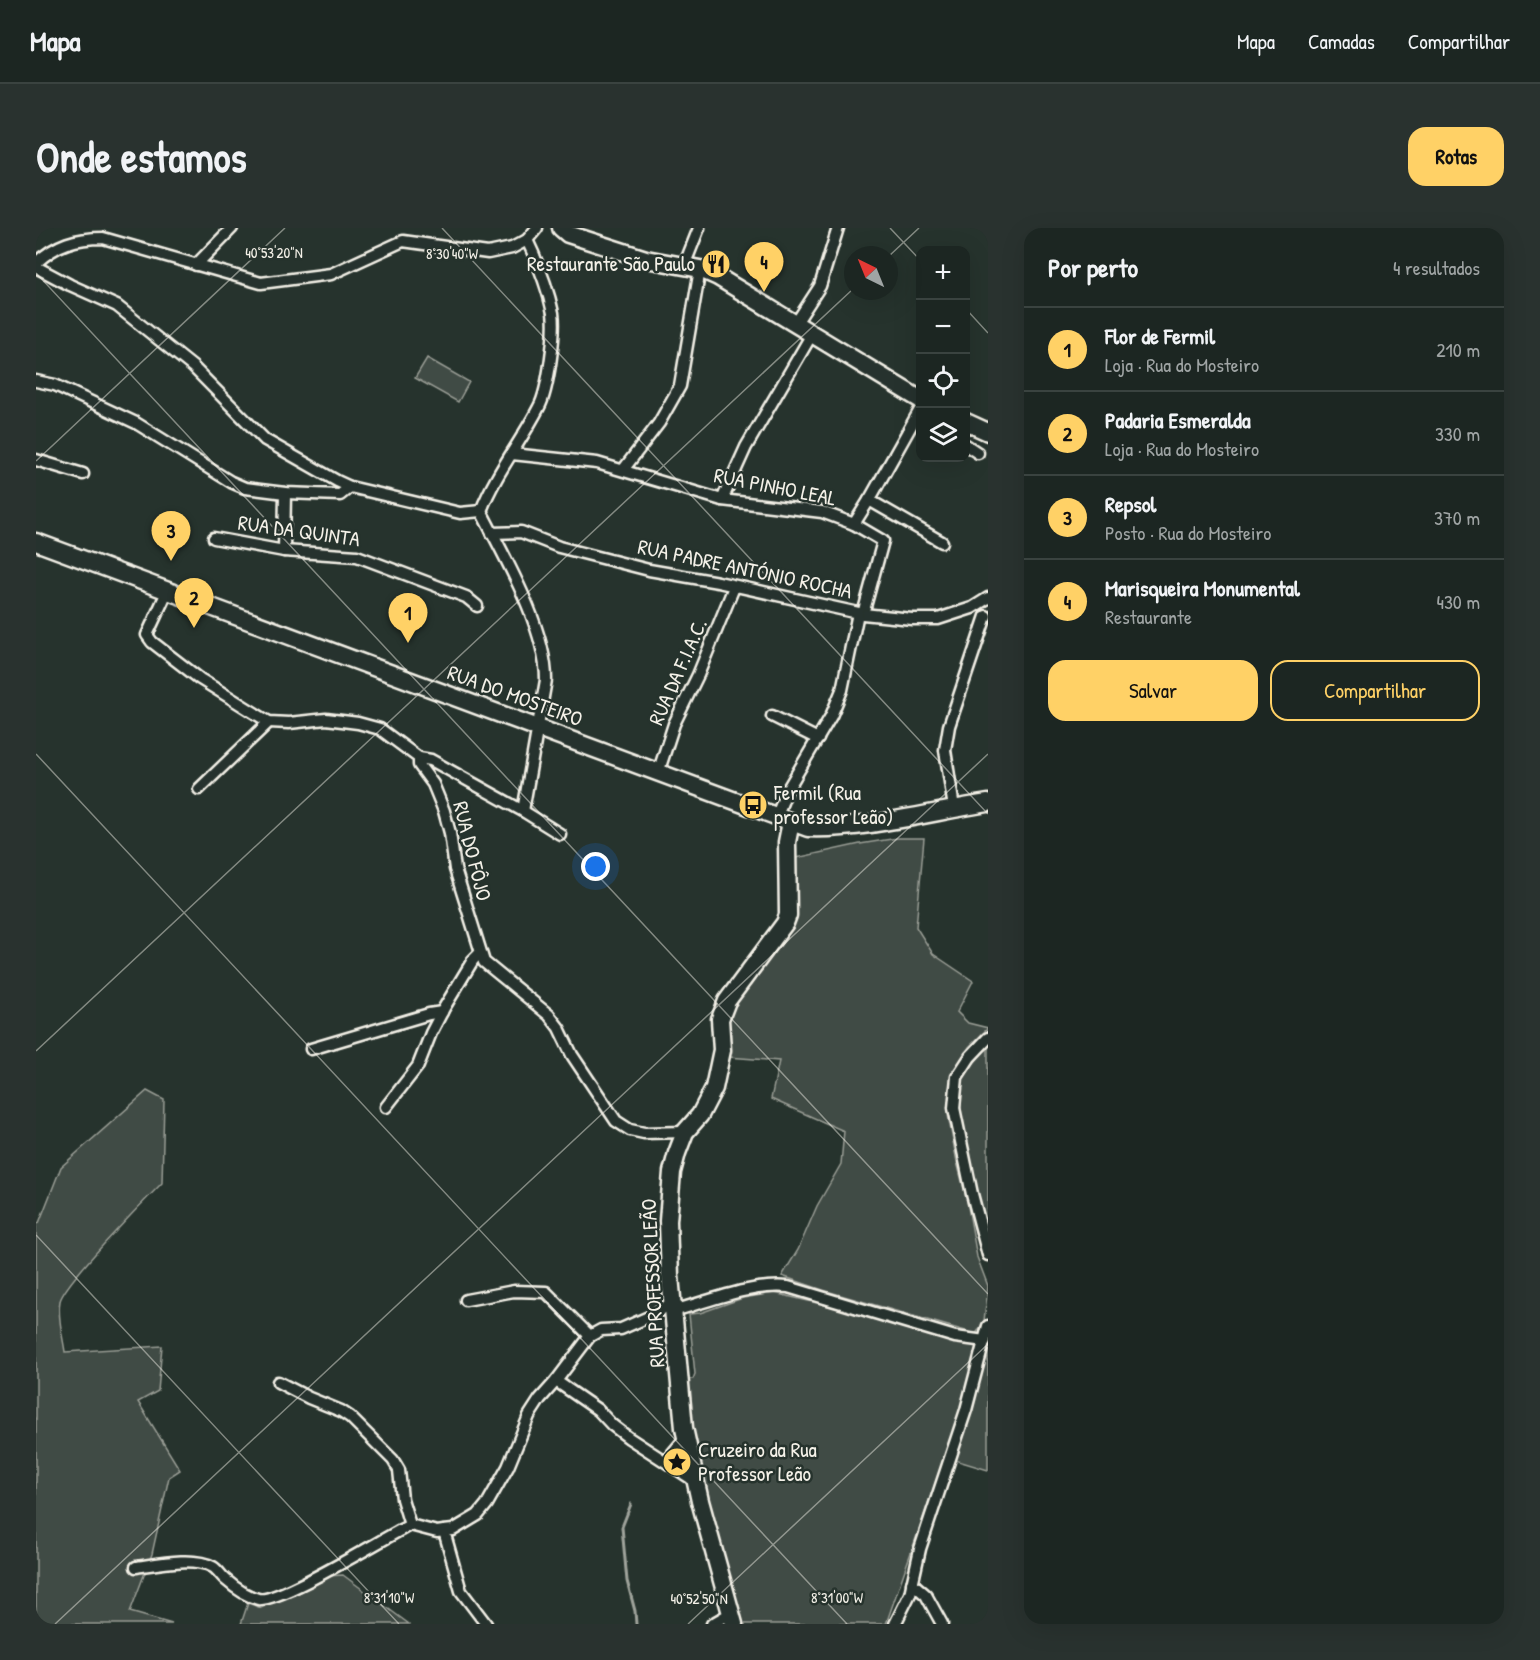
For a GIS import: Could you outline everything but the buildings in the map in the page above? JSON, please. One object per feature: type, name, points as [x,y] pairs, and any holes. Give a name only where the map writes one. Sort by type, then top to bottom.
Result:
[{"type":"main road","points":[[561,228],[568,234],[646,259],[692,268],[718,278],[916,397]]},
{"type":"main road","points":[[970,424],[988,432]]},
{"type":"main road","name":"RUA DO MOSTEIRO","points":[[36,542],[808,828],[827,829],[954,808],[987,806]]},
{"type":"main road","name":"RUA PROFESSOR LEÃO","points":[[733,1619],[686,1437],[668,1221],[672,1172],[685,1132],[699,1115],[714,1088],[722,1050],[720,1019],[727,1001],[785,923],[788,915],[787,842],[783,820]]},
{"type":"street","points":[[196,265],[232,228]]},
{"type":"street","points":[[482,511],[460,513],[350,487],[265,440],[193,367],[117,306],[70,285],[36,265],[62,244],[82,238],[103,238],[261,283],[331,274],[403,241],[488,253],[512,248],[527,240],[537,228]]},
{"type":"street","points":[[623,470],[659,423],[680,386],[692,268],[699,228]]},
{"type":"street","points":[[796,323],[820,286],[838,228]]},
{"type":"street","points":[[523,811],[546,680],[546,665],[538,633],[482,511],[489,491],[541,404],[550,367],[553,315],[540,267],[527,240]]},
{"type":"street","points":[[722,500],[746,447],[812,334]]},
{"type":"street","points":[[36,381],[55,385],[136,423],[231,482],[245,488],[285,494],[340,495],[350,487]]},
{"type":"street","points":[[854,524],[916,420]]},
{"type":"street","points":[[970,448],[978,453]]},
{"type":"street","name":"RUA PINHO LEAL","points":[[512,454],[597,463],[722,500],[822,512],[854,524],[883,541],[860,614]]},
{"type":"street","points":[[36,460],[83,474]]},
{"type":"street","points":[[284,551],[285,494]]},
{"type":"street","points":[[869,500],[942,542]]},
{"type":"street","name":"RUA PADRE ANTÓNIO ROCHA","points":[[492,533],[521,532],[559,546],[648,570],[708,579],[734,587],[860,614],[938,619],[972,608],[988,598]]},
{"type":"street","name":"RUA DA QUINTA","points":[[214,538],[284,551],[357,556],[466,597],[477,606]]},
{"type":"street","name":"RUA DA F.I.A.C.","points":[[658,773],[674,724],[698,675],[734,587]]},
{"type":"street","points":[[166,592],[147,635],[152,642],[200,680],[268,722],[199,789]]},
{"type":"street","points":[[954,808],[945,750],[949,726],[987,616],[972,608]]},
{"type":"street","points":[[783,820],[786,792],[831,716],[842,690],[860,614]]},
{"type":"street","points":[[772,716],[818,739]]},
{"type":"street","name":"RUA DO FÔJO","points":[[268,722],[289,723],[326,719],[358,723],[380,729],[419,758],[419,765],[433,784],[444,811],[455,869],[484,962],[549,1016],[559,1028],[572,1055],[616,1121],[630,1130],[644,1133],[685,1132]]},
{"type":"street","points":[[419,758],[431,760],[560,834]]},
{"type":"street","points":[[386,1107],[418,1066],[442,1012],[473,960],[480,953]]},
{"type":"street","points":[[311,1049],[442,1012]]},
{"type":"street","points":[[988,1038],[970,1057],[957,1077],[954,1108],[972,1194],[988,1255]]},
{"type":"street","points":[[136,1567],[167,1562],[195,1563],[213,1567],[240,1591],[259,1600],[273,1598],[349,1560],[410,1525],[437,1532],[453,1530],[478,1515],[487,1504],[519,1445],[529,1416],[590,1336],[601,1330],[621,1329],[653,1315],[673,1302],[680,1309],[745,1290],[768,1286],[788,1287],[955,1337],[985,1341]]},
{"type":"street","points":[[466,1300],[514,1291],[546,1292],[590,1336]]},
{"type":"street","points":[[895,1624],[910,1594],[920,1549],[966,1410],[988,1326]]},
{"type":"street","points":[[556,1381],[598,1410],[629,1438],[696,1481]]},
{"type":"street","points":[[278,1382],[350,1417],[393,1460],[399,1470],[402,1499],[410,1525]]},
{"type":"street","points":[[666,1461],[686,1437]]},
{"type":"street","points":[[444,1531],[460,1591],[486,1624]]},
{"type":"street","points":[[912,1583],[926,1594],[942,1624]]},
{"type":"street","points":[[712,1624],[733,1619]]},
{"type":"shaded area","points":[[427,358],[469,382],[458,402],[415,378]]},
{"type":"shaded area","points":[[898,838],[924,838],[916,927],[933,954],[973,981],[957,1012],[968,1023],[988,1028],[969,1047],[955,1070],[949,1088],[948,1115],[957,1162],[977,1257],[988,1286],[984,1321],[976,1334],[782,1276],[798,1250],[817,1206],[841,1164],[844,1131],[771,1099],[779,1061],[728,1057],[727,1013],[795,913],[796,858]]},
{"type":"shaded area","points":[[988,1048],[988,1239],[961,1118],[961,1082],[979,1056]]},
{"type":"shaded area","points":[[147,1091],[164,1100],[162,1183],[75,1278],[60,1301],[59,1314],[65,1352],[162,1346],[158,1391],[138,1402],[180,1470],[169,1477],[152,1554],[130,1612],[172,1624],[36,1624],[36,1225],[39,1223],[61,1167]]},
{"type":"shaded area","points":[[774,1293],[864,1314],[979,1347],[954,1429],[886,1624],[737,1624],[727,1600],[681,1379],[693,1379],[695,1374],[689,1314],[700,1313],[743,1298]]},
{"type":"shaded area","points":[[988,1345],[988,1470],[955,1460]]},
{"type":"shaded area","points":[[343,1575],[409,1624],[241,1624],[248,1603],[261,1608],[328,1576]]},
{"type":"waterway","points":[[631,1504],[622,1527],[627,1581],[636,1624]]},
{"type":"place","name":"Restaurante São Paulo","points":[[716,264]]},
{"type":"place","name":"Marisqueira Monumental","points":[[764,292]]},
{"type":"place","name":"Repsol","points":[[171,561]]},
{"type":"place","name":"Padaria Esmeralda","points":[[194,628]]},
{"type":"place","name":"Flor de Fermil","points":[[408,643]]},
{"type":"place","name":"Fermil (Rua professor Leão)","points":[[753,805]]},
{"type":"place","name":"Cruzeiro da Rua Professor Leão","points":[[677,1462]]}]
